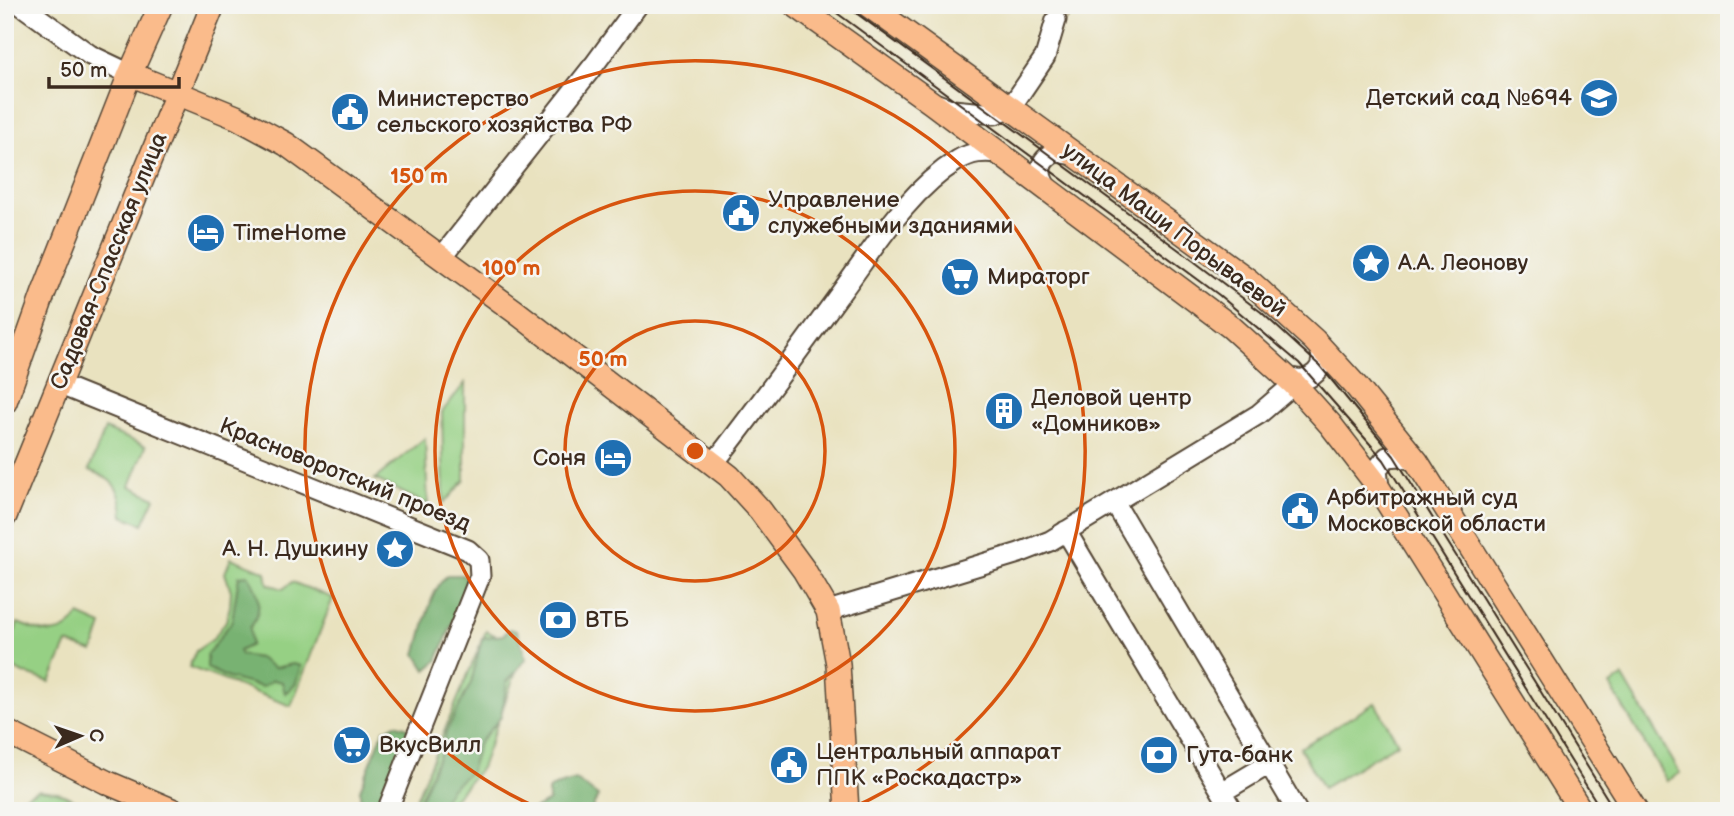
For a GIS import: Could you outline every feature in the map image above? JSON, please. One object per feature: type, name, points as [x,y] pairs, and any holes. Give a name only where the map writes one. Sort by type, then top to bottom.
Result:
[{"type":"main road","name":"Садовая-Спасская улица","points":[[5,402],[29,330],[161,5]]},
{"type":"main road","name":"Садовая-Спасская улица","points":[[5,516],[213,5]]},
{"type":"main road","name":"улица Маши Порываевой","points":[[795,5],[999,152],[1231,327],[1289,379],[1330,424],[1379,488],[1581,811]]},
{"type":"main road","name":"улица Маши Порываевой","points":[[868,5],[1248,281],[1314,340],[1356,386],[1417,462],[1636,811]]},
{"type":"main road","points":[[131,75],[263,129],[331,176],[714,463],[760,510],[804,570],[828,611],[838,664],[847,811]]},
{"type":"main road","name":"Садовая-Спасская улица","points":[[5,364],[29,330]]},
{"type":"main road","points":[[7,733],[106,782],[173,811]]},
{"type":"street","points":[[21,5],[90,55],[131,75]]},
{"type":"street","points":[[442,257],[594,65],[638,5]]},
{"type":"street","points":[[932,103],[953,110],[995,114],[1011,107],[1045,57],[1056,20]]},
{"type":"street","points":[[714,463],[900,211],[938,175],[959,160],[975,152],[999,152]]},
{"type":"street","points":[[1047,188],[1041,177],[1045,159],[1056,152],[1075,155]]},
{"type":"street","points":[[828,611],[1019,553],[1050,541],[1259,414],[1289,379],[1311,377],[1322,359],[1319,346],[1314,340]]},
{"type":"street","name":"Красноворотский проезд","points":[[58,384],[468,550],[479,561],[480,576],[387,811]]},
{"type":"street","points":[[1379,488],[1377,469],[1387,457],[1400,456],[1417,462]]},
{"type":"street","points":[[1114,502],[1297,811]]},
{"type":"street","points":[[1066,531],[1233,811]]},
{"type":"street","points":[[1222,792],[1269,764]]},
{"type":"green space","points":[[465,383],[465,480],[444,503],[442,412]]},
{"type":"green space","points":[[105,429],[146,446],[130,486],[155,498],[143,524],[123,516],[121,499],[115,486],[89,470]]},
{"type":"green space","points":[[425,438],[428,505],[375,479]]},
{"type":"green space","points":[[231,558],[266,572],[268,584],[283,589],[292,582],[333,598],[291,706],[189,667],[196,651],[212,640],[226,621],[231,591],[225,573]]},
{"type":"green space","points":[[248,575],[256,588],[259,608],[250,628],[251,645],[239,651],[241,655],[259,658],[274,668],[293,664],[301,666],[295,685],[285,693],[282,682],[273,680],[262,687],[228,678],[207,668],[207,655],[232,621],[239,576]]},
{"type":"green space","points":[[448,575],[462,575],[466,578],[465,593],[437,661],[426,670],[416,654],[436,590]]},
{"type":"green space","points":[[79,615],[102,625],[93,652],[67,643],[50,682],[21,672],[10,665],[8,649],[18,623],[43,632],[59,632],[66,629]]},
{"type":"green space","points":[[509,629],[517,631],[526,659],[507,682],[501,717],[479,743],[470,772],[451,788],[442,802],[446,811],[415,811],[443,746],[446,732],[471,683],[482,638],[503,635]]},
{"type":"green space","points":[[486,631],[524,649],[481,768],[443,811],[411,811]]},
{"type":"green space","points":[[1623,677],[1680,773],[1667,781],[1610,685]]},
{"type":"green space","points":[[1375,703],[1398,743],[1323,788],[1300,748]]},
{"type":"green space","points":[[395,724],[408,728],[409,737],[387,781],[381,802],[373,805],[360,798],[360,790],[384,730]]},
{"type":"green space","points":[[576,780],[598,796],[591,811],[530,811],[549,801],[548,791],[555,786]]},
{"type":"green space","points":[[38,790],[57,792],[100,811],[14,811],[25,796]]},
{"type":"tunnel","points":[[1056,20],[1066,5]]},
{"type":"tram line","points":[[826,5],[1219,295],[1299,363],[1384,460],[1602,811]]},
{"type":"tram line","points":[[845,5],[1261,312],[1320,366],[1394,456],[1615,811]]},
{"type":"place","name":"Детский сад №694","points":[[1599,98]]},
{"type":"place","name":"Министерство сельского хозяйства РФ","points":[[350,112]]},
{"type":"place","name":"Управление служебными зданиями","points":[[741,213]]},
{"type":"place","name":"TimeHome","points":[[206,233]]},
{"type":"place","name":"А.А. Леонову","points":[[1371,263]]},
{"type":"place","name":"Мираторг","points":[[960,277]]},
{"type":"place","name":"Деловой центр «Домников»","points":[[1004,411]]},
{"type":"place","name":"Соня","points":[[613,458]]},
{"type":"place","name":"Арбитражный суд Московской области","points":[[1300,511]]},
{"type":"place","name":"А. Н. Душкину","points":[[395,549]]},
{"type":"place","name":"ВТБ","points":[[558,620]]},
{"type":"place","name":"ВкусВилл","points":[[352,745]]},
{"type":"place","name":"Гута-банк","points":[[1159,755]]},
{"type":"place","name":"Центральный аппарат ППК «Роскадастр»","points":[[789,765]]}]
